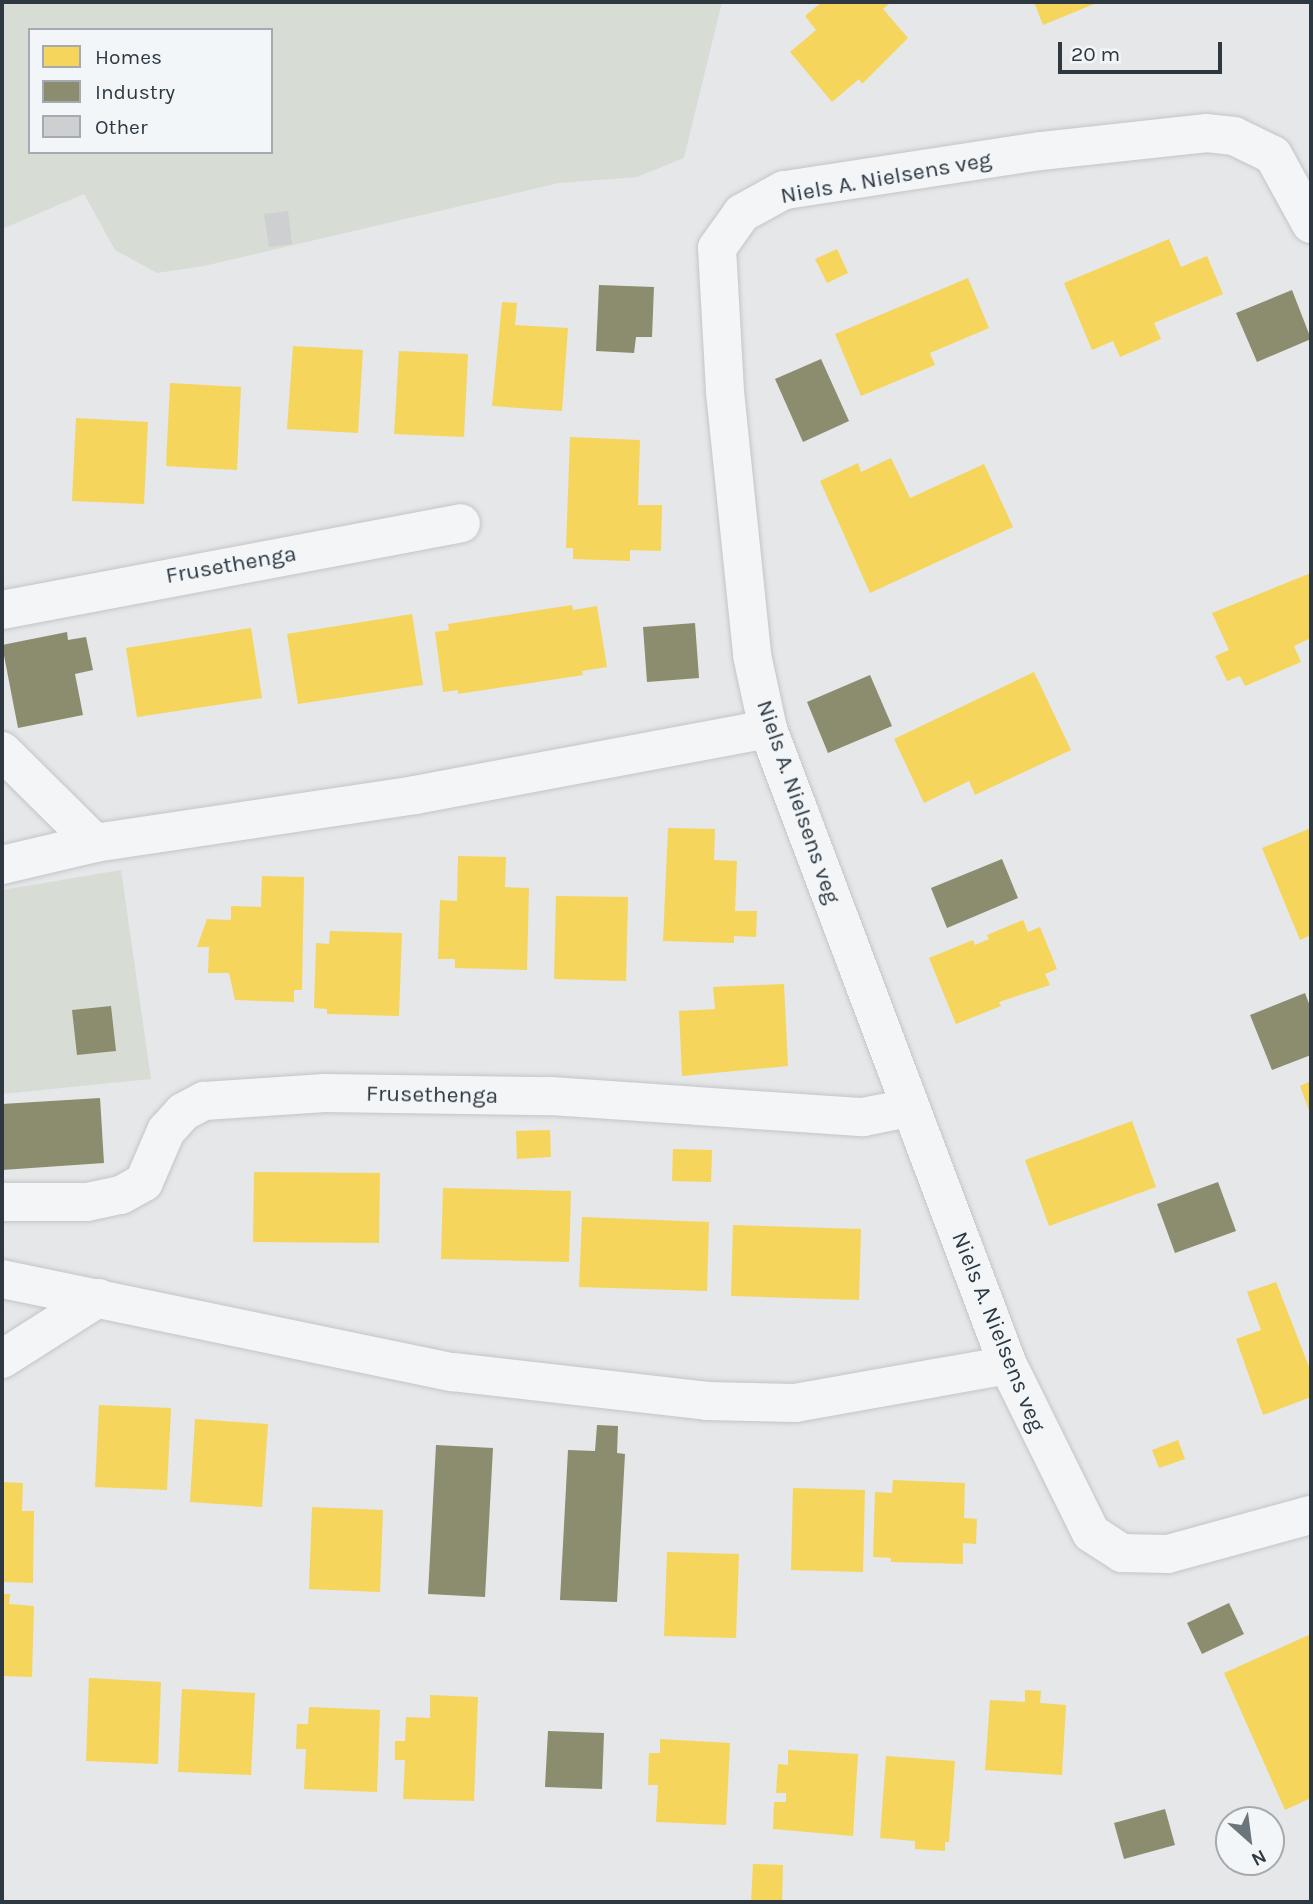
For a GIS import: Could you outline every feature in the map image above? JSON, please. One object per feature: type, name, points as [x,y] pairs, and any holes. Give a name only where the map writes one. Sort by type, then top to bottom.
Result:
[{"type":"street","name":"Niels A. Nielsens veg","points":[[1311,224],[1273,155],[1234,136],[1207,133],[1067,148],[784,190],[742,213],[717,248],[718,290],[752,655],[768,729],[1007,1365],[1091,1533],[1122,1553],[1168,1554],[1311,1515]]},
{"type":"street","name":"Frusethenga","points":[[2,610],[461,523]]},
{"type":"street","points":[[2,865],[95,843],[415,795],[768,729]]},
{"type":"street","points":[[2,751],[95,843]]},
{"type":"street","name":"Frusethenga","points":[[2,1202],[87,1202],[121,1195],[144,1182],[166,1131],[183,1112],[204,1101],[325,1093],[551,1096],[863,1117],[909,1108]]},
{"type":"street","points":[[2,1279],[453,1372],[707,1401],[795,1403],[1007,1365]]},
{"type":"street","points":[[2,1359],[98,1298]]},
{"type":"shaded area","points":[[2,2],[722,2],[684,158],[637,177],[559,183],[204,266],[157,273],[115,250],[84,194],[2,229]]},
{"type":"shaded area","points":[[121,870],[151,1079],[2,1094],[2,890]]},
{"type":"building: Homes","points":[[822,2],[891,2],[883,9],[908,38],[862,84],[859,79],[832,102],[790,52],[816,30],[805,16]]},
{"type":"building: Homes","points":[[1034,2],[1099,2],[1043,25]]},
{"type":"building: Homes","points":[[1169,239],[1181,267],[1207,256],[1223,294],[1154,323],[1161,339],[1120,357],[1113,341],[1092,350],[1064,283]]},
{"type":"building: Homes","points":[[837,249],[848,273],[827,283],[815,259]]},
{"type":"building: Homes","points":[[968,278],[989,328],[930,353],[935,365],[861,396],[835,334]]},
{"type":"building: Homes","points":[[502,302],[517,303],[515,325],[568,328],[562,411],[492,406]]},
{"type":"building: Homes","points":[[293,346],[363,350],[358,433],[287,429]]},
{"type":"building: Homes","points":[[399,351],[468,354],[464,437],[394,434]]},
{"type":"building: Homes","points":[[170,383],[241,387],[237,470],[166,466]]},
{"type":"building: Homes","points":[[76,418],[148,422],[144,504],[72,501]]},
{"type":"building: Homes","points":[[570,437],[640,440],[638,505],[662,505],[661,551],[630,550],[630,561],[573,559],[573,548],[566,548]]},
{"type":"building: Homes","points":[[891,458],[910,498],[984,464],[1013,527],[870,593],[820,481],[858,463],[861,472]]},
{"type":"building: Homes","points":[[1311,573],[1311,638],[1294,646],[1301,662],[1245,686],[1240,676],[1227,681],[1215,656],[1229,650],[1212,613]]},
{"type":"building: Homes","points":[[572,605],[573,610],[597,606],[607,667],[582,671],[583,675],[458,694],[458,690],[443,692],[435,632],[449,630],[448,624]]},
{"type":"building: Homes","points":[[412,614],[423,685],[298,704],[287,634]]},
{"type":"building: Homes","points":[[251,628],[262,698],[137,717],[126,648]]},
{"type":"building: Homes","points":[[1034,672],[1071,750],[975,795],[969,781],[924,803],[894,739]]},
{"type":"building: Homes","points":[[668,828],[715,829],[714,860],[737,861],[735,911],[757,911],[756,937],[734,936],[734,943],[663,941]]},
{"type":"building: Homes","points":[[1311,828],[1311,935],[1300,940],[1262,848]]},
{"type":"building: Homes","points":[[458,856],[506,857],[505,887],[529,888],[527,970],[455,968],[455,959],[438,959],[440,900],[457,901]]},
{"type":"building: Homes","points":[[262,876],[304,877],[302,990],[294,990],[294,1002],[235,1000],[229,973],[208,973],[209,947],[197,947],[207,919],[231,920],[231,906],[261,907]]},
{"type":"building: Homes","points":[[556,896],[628,897],[626,981],[554,979]]},
{"type":"building: Homes","points":[[1023,920],[1028,932],[1040,927],[1057,969],[1045,974],[1050,985],[999,1002],[1001,1006],[956,1024],[929,958],[973,940],[975,945],[989,939],[987,935]]},
{"type":"building: Homes","points":[[330,931],[402,933],[399,1016],[327,1014],[327,1009],[314,1008],[316,943],[329,944]]},
{"type":"building: Homes","points":[[784,984],[788,1066],[682,1076],[679,1011],[715,1009],[713,987]]},
{"type":"building: Homes","points":[[1311,1081],[1311,1116],[1300,1086]]},
{"type":"building: Homes","points":[[1132,1121],[1156,1187],[1049,1226],[1025,1160]]},
{"type":"building: Homes","points":[[550,1130],[551,1157],[517,1159],[516,1131]]},
{"type":"building: Homes","points":[[673,1149],[712,1150],[711,1182],[672,1181]]},
{"type":"building: Homes","points":[[254,1172],[380,1173],[379,1243],[253,1242]]},
{"type":"building: Homes","points":[[443,1188],[571,1191],[569,1262],[441,1259]]},
{"type":"building: Homes","points":[[582,1217],[709,1222],[707,1291],[579,1287]]},
{"type":"building: Homes","points":[[733,1225],[861,1229],[859,1300],[731,1296]]},
{"type":"building: Homes","points":[[1276,1282],[1311,1372],[1311,1397],[1263,1415],[1236,1339],[1261,1330],[1247,1292]]},
{"type":"building: Homes","points":[[99,1405],[171,1408],[167,1490],[95,1487]]},
{"type":"building: Homes","points":[[195,1419],[268,1424],[262,1507],[190,1502]]},
{"type":"building: Homes","points":[[1178,1440],[1185,1459],[1159,1468],[1152,1450]]},
{"type":"building: Homes","points":[[893,1480],[965,1483],[964,1518],[977,1519],[976,1544],[963,1543],[963,1564],[891,1562],[891,1558],[873,1557],[875,1492],[892,1493]]},
{"type":"building: Homes","points":[[2,1482],[23,1483],[22,1511],[34,1511],[33,1583],[2,1582]]},
{"type":"building: Homes","points":[[793,1488],[865,1490],[863,1572],[791,1570]]},
{"type":"building: Homes","points":[[312,1507],[383,1510],[380,1592],[309,1589]]},
{"type":"building: Homes","points":[[667,1552],[739,1554],[736,1638],[664,1636]]},
{"type":"building: Homes","points":[[2,1594],[10,1594],[9,1604],[34,1606],[32,1677],[2,1676]]},
{"type":"building: Homes","points":[[1311,1634],[1311,1798],[1285,1810],[1224,1673]]},
{"type":"building: Homes","points":[[89,1678],[161,1682],[158,1764],[86,1761]]},
{"type":"building: Homes","points":[[182,1689],[255,1693],[251,1775],[178,1772]]},
{"type":"building: Homes","points":[[1025,1690],[1041,1691],[1040,1703],[1066,1705],[1062,1775],[985,1770],[990,1700],[1025,1702]]},
{"type":"building: Homes","points":[[430,1695],[478,1697],[474,1801],[403,1799],[405,1760],[395,1760],[395,1741],[405,1741],[406,1717],[430,1718]]},
{"type":"building: Homes","points":[[309,1707],[380,1710],[377,1792],[304,1789],[306,1749],[296,1749],[297,1724],[308,1724]]},
{"type":"building: Homes","points":[[660,1739],[730,1743],[726,1825],[656,1822],[658,1785],[648,1785],[649,1753],[660,1753]]},
{"type":"building: Homes","points":[[788,1750],[858,1754],[853,1836],[773,1829],[774,1802],[786,1802],[786,1793],[776,1793],[778,1764],[788,1765]]},
{"type":"building: Homes","points":[[886,1756],[955,1761],[949,1842],[945,1842],[945,1851],[915,1849],[915,1841],[880,1838]]},
{"type":"building: Homes","points":[[753,1864],[783,1865],[782,1902],[751,1902]]},
{"type":"building: Industry","points":[[599,285],[654,287],[652,337],[636,337],[634,353],[596,351]]},
{"type":"building: Industry","points":[[1292,290],[1311,339],[1257,362],[1236,313]]},
{"type":"building: Industry","points":[[821,359],[849,421],[803,442],[775,379]]},
{"type":"building: Industry","points":[[695,623],[699,678],[647,682],[643,627]]},
{"type":"building: Industry","points":[[67,632],[68,640],[86,637],[93,670],[75,674],[83,715],[18,728],[2,645]]},
{"type":"building: Industry","points":[[870,675],[892,726],[828,753],[807,702]]},
{"type":"building: Industry","points":[[1002,859],[1018,898],[947,928],[931,888]]},
{"type":"building: Industry","points":[[1305,993],[1311,1009],[1311,1055],[1272,1070],[1250,1015]]},
{"type":"building: Industry","points":[[111,1006],[116,1051],[77,1055],[72,1010]]},
{"type":"building: Industry","points":[[100,1098],[104,1163],[2,1170],[2,1104]]},
{"type":"building: Industry","points":[[1218,1182],[1236,1231],[1175,1253],[1157,1204]]},
{"type":"building: Industry","points":[[597,1425],[618,1426],[617,1453],[625,1454],[617,1602],[560,1600],[568,1450],[595,1451]]},
{"type":"building: Industry","points":[[436,1445],[493,1448],[485,1597],[428,1594]]},
{"type":"building: Industry","points":[[1229,1603],[1244,1634],[1202,1654],[1187,1623]]},
{"type":"building: Industry","points":[[548,1731],[604,1733],[602,1789],[545,1787]]},
{"type":"building: Industry","points":[[1165,1809],[1175,1845],[1124,1859],[1114,1823]]},
{"type":"building: Other","points":[[288,211],[292,244],[269,247],[264,214]]}]
